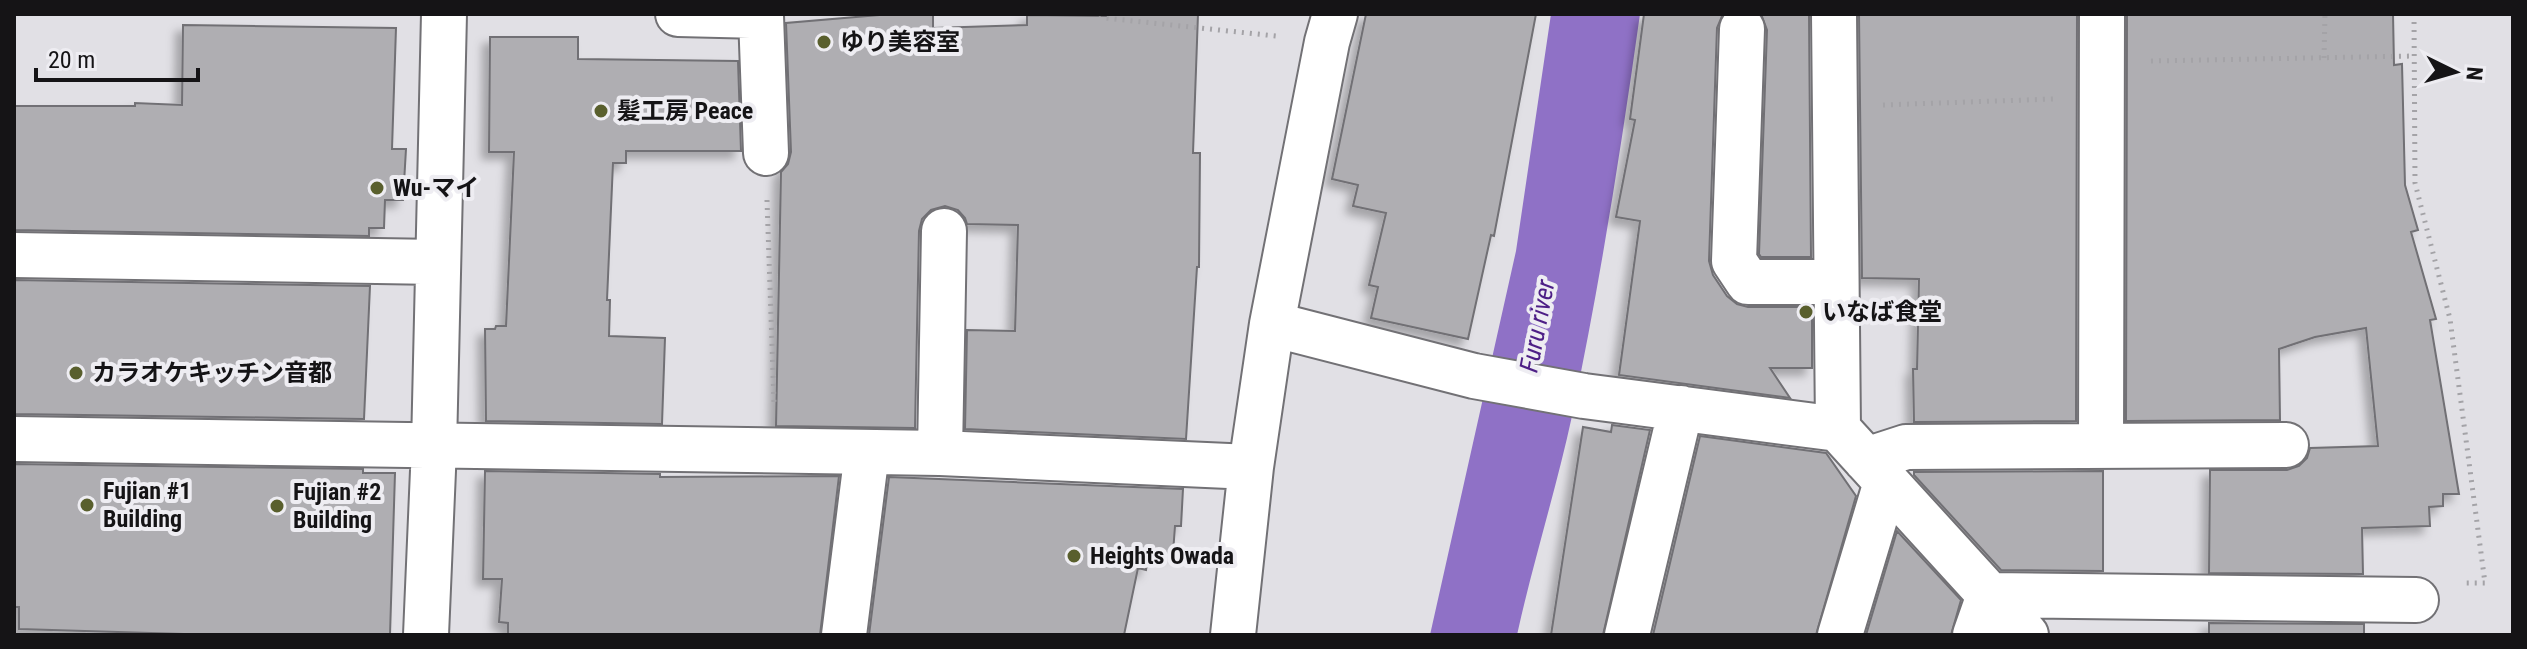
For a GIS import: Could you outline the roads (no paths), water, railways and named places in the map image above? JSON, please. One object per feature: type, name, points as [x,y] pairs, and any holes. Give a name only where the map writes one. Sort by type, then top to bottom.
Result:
[{"type":"street","points":[[426,635],[434,447],[444,14]]},
{"type":"street","points":[[678,14],[761,16],[766,153]]},
{"type":"street","points":[[1834,14],[1836,282],[1863,457],[1840,635]]},
{"type":"street","points":[[2101,446],[2102,14]]},
{"type":"street","points":[[1233,635],[1251,467],[1272,324],[1331,28]]},
{"type":"street","points":[[1742,29],[1734,261],[1748,282],[1836,282]]},
{"type":"street","points":[[940,453],[944,231]]},
{"type":"street","points":[[14,255],[438,262]]},
{"type":"street","points":[[1272,324],[1474,376],[1584,396],[1681,408],[1863,457],[1906,447],[2286,445]]},
{"type":"street","points":[[1627,635],[1681,408]]},
{"type":"street","points":[[14,439],[940,453],[1251,467]]},
{"type":"street","points":[[844,635],[867,452]]},
{"type":"street","points":[[1863,457],[1982,615],[2026,635]]},
{"type":"street","points":[[1982,615],[2416,600]]},
{"type":"water","name":"Furu river","points":[[1551,14],[1640,14],[1582,366],[1566,444],[1517,635],[1430,635],[1516,251]]},
{"type":"place","name":"ゆり美容室","points":[[824,42]]},
{"type":"place","name":"髪工房 Peace","points":[[601,111]]},
{"type":"place","name":"Wu-マイ","points":[[377,188]]},
{"type":"place","name":"いなば食堂","points":[[1806,312]]},
{"type":"place","name":"カラオケキッチン音都","points":[[76,373]]},
{"type":"place","name":"Fujian #1 Building","points":[[87,505]]},
{"type":"place","name":"Fujian #2 Building","points":[[277,506]]},
{"type":"place","name":"Heights Owada","points":[[1074,556]]}]
